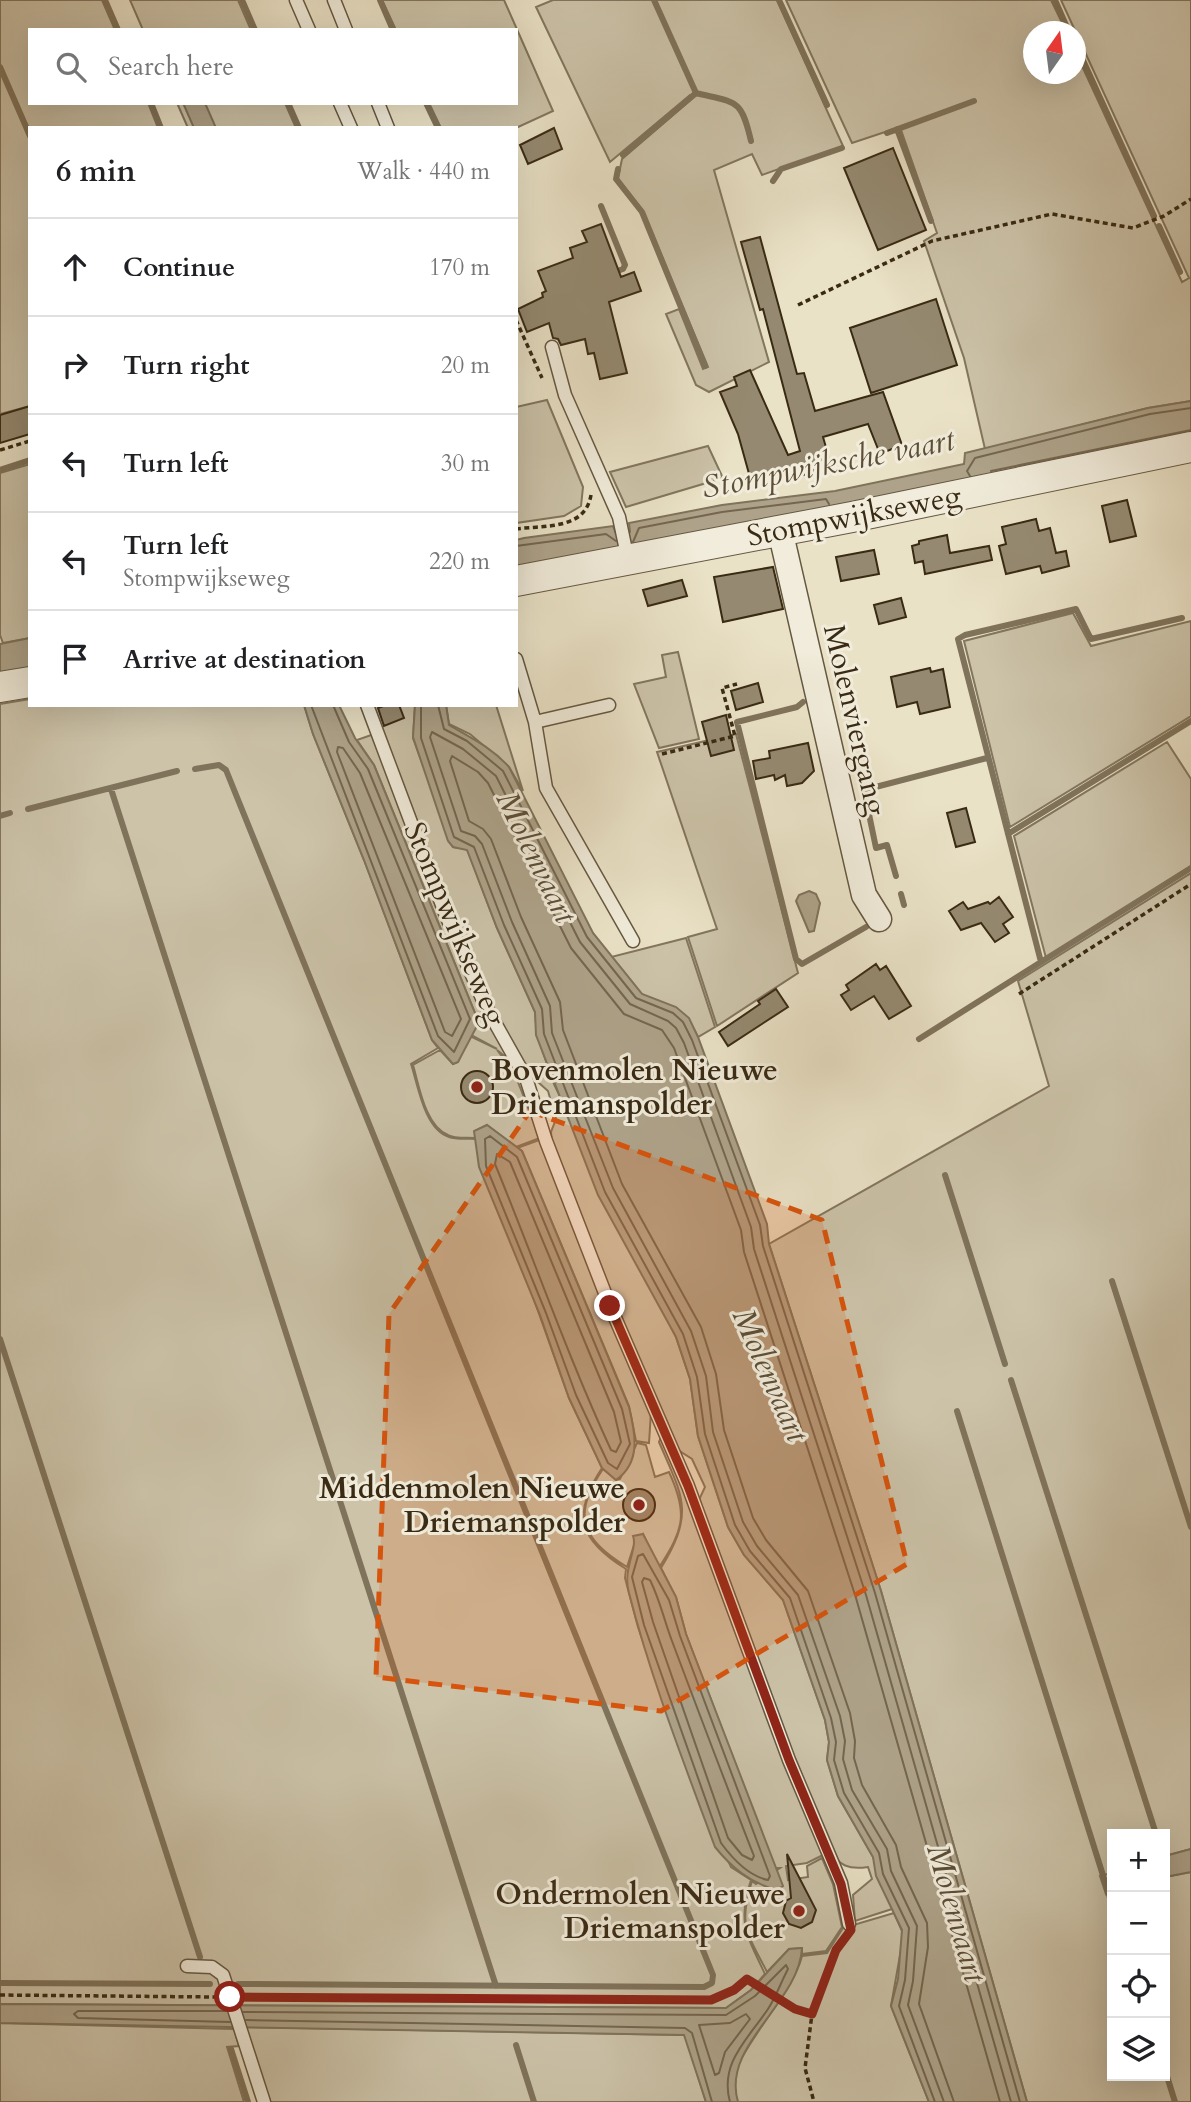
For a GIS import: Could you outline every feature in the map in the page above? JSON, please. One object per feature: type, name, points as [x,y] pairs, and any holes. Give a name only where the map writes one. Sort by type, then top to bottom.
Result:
[{"type":"street","name":"Stompwijkseweg","points":[[518,581],[1191,447]]},
{"type":"street","name":"Molenviergang","points":[[780,530],[864,895],[879,919]]},
{"type":"street","points":[[0,687],[28,682]]},
{"type":"lane","points":[[296,0],[308,28]]},
{"type":"lane","points":[[334,0],[345,28]]},
{"type":"lane","points":[[341,105],[350,126]]},
{"type":"lane","points":[[379,105],[387,126]]},
{"type":"lane","points":[[552,347],[565,395],[619,517],[627,558]]},
{"type":"lane","points":[[518,666],[535,722],[546,789],[633,941]]},
{"type":"lane","points":[[535,722],[609,705]]},
{"type":"lane","name":"Stompwijkseweg","points":[[368,707],[458,943],[485,1005],[526,1078],[546,1141],[610,1306],[688,1486],[789,1760],[841,1884],[849,1924]]},
{"type":"lane","points":[[187,1966],[212,1967],[223,1975],[264,2102]]},
{"type":"path","points":[[798,305],[932,241],[1052,214],[1133,228],[1164,216],[1191,199]]},
{"type":"path","points":[[518,325],[543,381]]},
{"type":"path","points":[[0,450],[28,442]]},
{"type":"path","points":[[518,528],[575,522],[589,509],[592,490]]},
{"type":"path","points":[[662,754],[735,736],[722,688],[737,684]]},
{"type":"path","points":[[1019,995],[1191,884]]},
{"type":"path","points":[[814,2102],[805,2068],[812,2014],[836,1950],[851,1930],[849,1924]]},
{"type":"path","points":[[0,1995],[231,2000],[711,2000],[734,1990],[747,1979],[782,2001],[812,2014]]},
{"type":"highlighted area","points":[[530,1111],[822,1220],[907,1564],[661,1711],[376,1677],[389,1314]]},
{"type":"shaded area","points":[[0,0],[102,0],[114,28],[28,28],[28,105],[149,105],[157,126],[28,126],[28,407],[0,414]]},
{"type":"shaded area","points":[[130,0],[238,0],[250,28],[142,28]]},
{"type":"shaded area","points":[[382,0],[504,0],[516,28],[395,28]]},
{"type":"shaded area","points":[[553,0],[777,0],[843,146],[762,175],[752,154],[714,170],[769,362],[709,392],[696,385],[666,314],[679,309],[703,369],[708,367],[643,211],[618,178],[622,159],[695,96],[690,95],[610,162],[536,7]]},
{"type":"shaded area","points":[[786,0],[1051,0],[1061,21],[1023,21],[1023,84],[1086,84],[1086,75],[1182,282],[1189,278],[1086,54],[1086,21],[1071,21],[1061,0],[1191,0],[1191,401],[1148,408],[985,449],[964,358],[924,241],[937,233],[900,127],[852,143]]},
{"type":"shaded area","points":[[518,32],[553,111],[518,127],[440,126],[430,105],[518,105]]},
{"type":"shaded area","points":[[178,105],[286,105],[295,126],[187,126]]},
{"type":"shaded area","points":[[547,400],[583,487],[581,506],[564,516],[518,523],[518,407]]},
{"type":"shaded area","points":[[708,446],[723,478],[626,507],[610,472]]},
{"type":"shaded area","points":[[28,465],[28,638],[3,643],[0,635],[0,473]]},
{"type":"shaded area","points":[[1073,613],[1091,646],[1191,621],[1191,716],[1010,827],[964,641]]},
{"type":"shaded area","points":[[678,652],[699,739],[659,748],[634,684],[666,677],[662,655]]},
{"type":"shaded area","points":[[28,699],[28,707],[305,707],[432,1040],[438,1048],[411,1064],[423,1105],[433,1125],[440,1132],[452,1138],[477,1139],[569,1398],[602,1468],[586,1500],[585,1525],[598,1548],[626,1569],[625,1578],[638,1627],[684,1762],[731,1867],[751,1880],[745,1907],[746,1928],[765,1974],[751,1990],[726,2008],[0,2004],[0,704]]},
{"type":"shaded area","points":[[374,707],[415,707],[413,738],[453,847],[467,849],[497,928],[535,1012],[537,1035],[554,1084],[676,1337],[690,1379],[698,1436],[728,1527],[744,1555],[783,1600],[825,1720],[829,1742],[827,1760],[838,1796],[873,1857],[892,1909],[855,1921],[853,1895],[872,1879],[868,1867],[845,1866],[829,1849],[698,1502],[705,1487],[692,1459],[675,1448],[611,1298],[552,1143],[551,1132],[556,1119],[548,1091],[528,1073],[493,1011],[462,939]]},
{"type":"shaded area","points":[[446,707],[497,707],[523,791],[509,767],[470,734],[449,724]]},
{"type":"shaded area","points":[[374,734],[516,1071],[508,1059],[497,1050],[514,1072],[540,1138],[516,1147],[487,1125],[475,1131],[477,1138],[451,1136],[440,1130],[428,1114],[413,1065],[440,1050],[453,1064],[458,1062],[470,1036],[497,1049],[471,1035],[477,1018],[374,765],[357,740]]},
{"type":"shaded area","points":[[736,734],[798,973],[717,1026],[688,937],[717,929],[657,752]]},
{"type":"shaded area","points":[[1167,742],[1191,779],[1191,866],[1046,958],[1014,836]]},
{"type":"shaded area","points":[[1191,873],[1191,1849],[1170,1855],[1170,1829],[1107,1829],[1107,1874],[1100,1876],[1107,1893],[1107,2081],[1170,2081],[1170,1876],[1191,1872],[1191,2102],[1027,2102],[881,1591],[769,1244],[1049,1086],[1018,981]]},
{"type":"shaded area","points":[[686,938],[715,1027],[698,1037],[681,1012],[639,992],[611,957]]},
{"type":"shaded area","points":[[542,1139],[651,1412],[649,1443],[636,1441],[629,1406],[522,1151],[517,1148]]},
{"type":"shaded area","points":[[661,1437],[693,1509],[823,1855],[807,1863],[786,1866],[788,1880],[808,1877],[807,1866],[822,1858],[833,1884],[842,1927],[826,1951],[802,1954],[802,1948],[789,1949],[767,1972],[750,1938],[745,1919],[746,1908],[752,1881],[756,1884],[780,1868],[775,1868],[686,1634],[676,1597],[661,1568],[678,1533],[682,1505],[659,1442]]},
{"type":"shaded area","points":[[637,1443],[646,1445],[655,1477],[669,1472],[681,1510],[681,1520],[674,1541],[658,1567],[643,1534],[635,1542],[627,1567],[599,1546],[586,1524],[587,1499],[603,1469],[616,1480],[620,1479]]},
{"type":"shaded area","points":[[894,1913],[902,1931],[902,1944],[891,2006],[929,2102],[738,2102],[733,2088],[735,2073],[787,1988],[802,1956],[827,1953],[843,1928]]},
{"type":"shaded area","points":[[0,2023],[234,2029],[239,2046],[227,2047],[244,2102],[0,2102]]},
{"type":"shaded area","points":[[246,2027],[685,2035],[706,2102],[270,2102]]},
{"type":"water","points":[[184,105],[206,105],[215,126],[193,126]]},
{"type":"water","points":[[1191,401],[1191,436],[518,571],[518,540],[613,526],[616,534],[630,532],[629,523],[722,505],[835,491],[964,464],[965,453],[1148,408]]},
{"type":"water","points":[[28,638],[28,673],[0,677],[0,644]]},
{"type":"water","points":[[305,707],[340,707],[355,738],[374,765],[477,1018],[477,1026],[458,1062],[453,1064],[432,1040]]},
{"type":"water","name":"Molenvaart","points":[[415,707],[446,707],[449,725],[488,748],[509,767],[593,933],[642,994],[676,1007],[689,1018],[698,1037],[767,1224],[769,1244],[881,1591],[1027,2102],[929,2102],[891,2006],[898,1979],[902,1930],[876,1876],[873,1857],[838,1796],[827,1760],[829,1742],[825,1720],[783,1600],[744,1555],[728,1527],[698,1436],[690,1379],[676,1337],[598,1195],[536,1035],[535,1012],[497,928],[467,850],[453,847],[448,841],[413,737]]},
{"type":"water","points":[[809,891],[816,894],[820,903],[814,931],[809,932],[796,901],[799,895]]},
{"type":"water","points":[[487,1125],[522,1151],[629,1407],[634,1436],[633,1456],[630,1465],[616,1480],[602,1468],[569,1398],[540,1315],[479,1167],[474,1131]]},
{"type":"water","points":[[643,1534],[676,1597],[686,1634],[783,1886],[776,1890],[757,1883],[742,1873],[715,1847],[658,1689],[629,1593],[627,1576],[634,1547],[633,1536]]},
{"type":"water","points":[[1191,1849],[1191,1872],[1170,1876],[1170,1855]]},
{"type":"water","points":[[802,1948],[798,1968],[788,1988],[740,2062],[736,2081],[738,2102],[706,2102],[684,2035],[0,2023],[0,2004],[726,2008],[751,1990],[789,1949]]},
{"type":"building","points":[[554,128],[562,149],[528,164],[520,145]]},
{"type":"building","points":[[893,148],[926,230],[878,250],[844,168]]},
{"type":"building","points":[[601,224],[621,277],[634,272],[641,291],[609,302],[627,373],[600,379],[594,353],[588,354],[585,339],[561,345],[558,339],[553,338],[549,323],[527,332],[518,309],[543,297],[542,293],[546,291],[538,271],[573,258],[570,248],[587,242],[582,231]]},
{"type":"building","points":[[760,237],[797,374],[804,373],[815,411],[883,392],[902,445],[880,454],[868,424],[823,437],[832,468],[774,482],[772,474],[751,481],[738,434],[720,392],[737,386],[734,377],[750,370],[788,455],[800,451],[763,309],[760,310],[741,242]]},
{"type":"building","points":[[936,299],[957,365],[871,393],[850,328]]},
{"type":"building","points":[[28,407],[28,435],[0,443],[0,415]]},
{"type":"building","points":[[1127,500],[1136,536],[1110,542],[1102,506]]},
{"type":"building","points":[[1036,519],[1039,531],[1050,528],[1056,553],[1066,551],[1069,566],[1042,573],[1040,566],[1006,574],[999,546],[1006,544],[1002,527]]},
{"type":"building","points":[[947,535],[950,553],[989,546],[992,560],[925,574],[923,561],[915,563],[912,546],[919,544],[919,541]]},
{"type":"building","points":[[874,550],[879,574],[841,581],[836,557]]},
{"type":"building","points":[[773,567],[783,609],[723,622],[714,577]]},
{"type":"building","points":[[682,580],[687,596],[648,606],[643,590]]},
{"type":"building","points":[[901,598],[906,617],[879,624],[874,605]]},
{"type":"building","points":[[930,668],[931,672],[943,669],[950,707],[920,714],[917,702],[897,707],[891,677]]},
{"type":"building","points":[[758,683],[763,702],[736,710],[731,691]]},
{"type":"building","points":[[400,707],[404,718],[384,726],[378,708]]},
{"type":"building","points":[[726,715],[734,750],[711,756],[702,722]]},
{"type":"building","points":[[808,743],[814,771],[802,783],[787,786],[785,775],[775,780],[774,775],[756,779],[753,761],[770,758],[769,751]]},
{"type":"building","points":[[966,808],[975,842],[956,847],[947,813]]},
{"type":"building","points":[[999,897],[1013,917],[1003,924],[1009,933],[995,942],[981,923],[961,930],[949,911],[963,902],[968,909],[988,902],[990,904]]},
{"type":"building","points":[[876,964],[880,970],[886,966],[911,1006],[889,1019],[874,996],[851,1010],[841,995],[849,990],[846,985]]},
{"type":"building","points":[[776,989],[788,1007],[728,1046],[719,1032],[760,1004],[758,1001]]},
{"type":"building","name":"Bovenmolen Nieuwe Driemanspolder","points":[[477,1071],[488,1076],[493,1087],[488,1098],[477,1103],[466,1098],[461,1087],[466,1076]]},
{"type":"building","name":"Middenmolen Nieuwe Driemanspolder","points":[[639,1489],[650,1494],[655,1505],[650,1516],[639,1521],[628,1516],[623,1505],[628,1494]]},
{"type":"building","name":"Ondermolen Nieuwe Driemanspolder","points":[[787,1854],[816,1910],[812,1922],[801,1928],[789,1924],[783,1913],[786,1901],[791,1898]]},
{"type":"waterway","points":[[105,0],[117,28]]},
{"type":"waterway","points":[[242,0],[254,28]]},
{"type":"waterway","points":[[380,0],[392,28]]},
{"type":"waterway","points":[[623,155],[696,93],[654,0]]},
{"type":"waterway","points":[[779,0],[827,105]]},
{"type":"waterway","points":[[1055,0],[1064,21]]},
{"type":"waterway","points":[[0,67],[28,131]]},
{"type":"waterway","points":[[1086,67],[1154,216]]},
{"type":"waterway","points":[[696,93],[735,105],[744,117],[751,141]]},
{"type":"waterway","points":[[887,133],[974,101]]},
{"type":"waterway","points":[[152,105],[160,126]]},
{"type":"waterway","points":[[289,105],[298,126]]},
{"type":"waterway","points":[[427,105],[437,126]]},
{"type":"waterway","points":[[897,129],[931,221]]},
{"type":"waterway","points":[[773,181],[781,169],[842,148]]},
{"type":"waterway","points":[[618,169],[616,179],[642,212],[705,366]]},
{"type":"waterway","points":[[601,206],[625,265],[623,269],[611,273]]},
{"type":"waterway","points":[[1159,226],[1180,272]]},
{"type":"waterway","points":[[0,470],[28,461]]},
{"type":"waterway","points":[[919,1039],[1041,962],[958,639],[965,635],[1076,609],[1091,639],[1182,618]]},
{"type":"waterway","points":[[803,702],[797,707],[737,722],[796,959],[802,964],[866,927]]},
{"type":"waterway","points":[[1008,834],[1191,721]]},
{"type":"waterway","points":[[896,876],[887,845],[876,848],[864,790],[987,758]]},
{"type":"waterway","points":[[195,769],[219,765],[226,770],[713,1975],[712,1983],[704,1987],[238,1984]]},
{"type":"waterway","points":[[28,809],[177,771]]},
{"type":"waterway","points":[[111,789],[496,1986]]},
{"type":"waterway","points":[[0,816],[10,813]]},
{"type":"waterway","points":[[1041,962],[1191,868]]},
{"type":"waterway","points":[[901,894],[904,905]]},
{"type":"waterway","points":[[945,1175],[1005,1364]]},
{"type":"waterway","points":[[1112,1281],[1191,1527]]},
{"type":"waterway","points":[[0,1339],[200,1957]]},
{"type":"waterway","points":[[1011,1380],[1154,1829]]},
{"type":"waterway","points":[[957,1411],[1108,1892]]},
{"type":"waterway","points":[[0,1983],[210,1984]]},
{"type":"waterway","points":[[516,2045],[534,2102]]},
{"type":"waterway","points":[[231,2049],[248,2102]]},
{"type":"waterway","points":[[1168,2081],[1175,2102]]},
{"type":"place","name":"Bovenmolen Nieuwe Driemanspolder","points":[[477,1087]]},
{"type":"place","name":"Middenmolen Nieuwe Driemanspolder","points":[[639,1505]]},
{"type":"place","name":"Ondermolen Nieuwe Driemanspolder","points":[[799,1911]]},
{"type":"route","points":[[230,1997],[711,2000],[734,1990],[747,1979],[795,2009],[812,2014],[836,1950],[851,1930],[841,1884],[789,1760],[688,1486],[610,1306]]},
{"type":"water label","name":"Stompwijksche vaart","points":[[828,464]]}]
